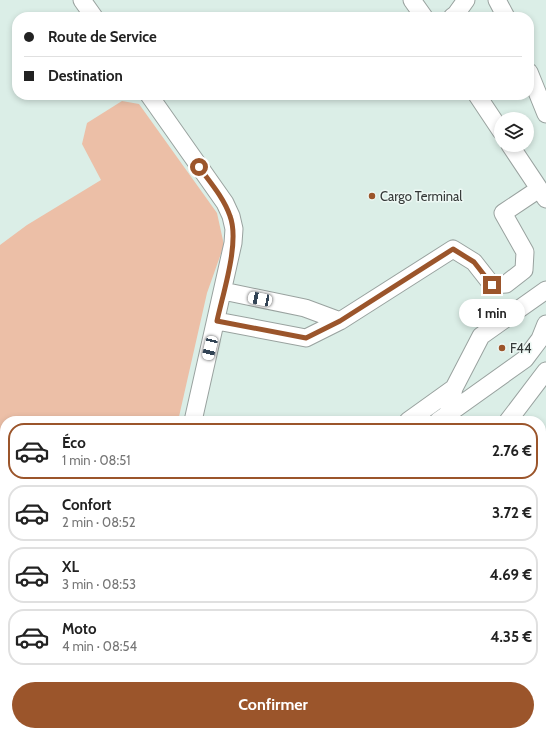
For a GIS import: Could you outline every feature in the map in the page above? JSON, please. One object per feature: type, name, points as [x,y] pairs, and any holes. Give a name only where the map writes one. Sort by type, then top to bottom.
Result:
[{"type":"lane","points":[[82,0],[90,12]]},
{"type":"lane","points":[[412,0],[420,12]]},
{"type":"lane","points":[[457,12],[466,0]]},
{"type":"lane","points":[[497,0],[503,12]]},
{"type":"lane","points":[[534,84],[546,114]]},
{"type":"lane","points":[[152,100],[224,203],[231,216],[234,229],[233,243],[217,321],[195,416]]},
{"type":"lane","points":[[480,100],[494,121]]},
{"type":"lane","points":[[217,321],[306,338],[340,321],[453,249],[474,262],[492,285],[506,284],[524,270],[525,252],[503,213],[543,194],[515,152]]},
{"type":"lane","points":[[444,416],[454,388],[472,350],[481,336],[546,290]]},
{"type":"lane","points":[[223,291],[305,308],[340,321]]},
{"type":"lane","points":[[446,416],[524,359],[540,339],[546,324]]},
{"type":"lane","points":[[512,416],[533,386],[546,371]]},
{"type":"lane","points":[[415,416],[454,388]]},
{"type":"shaded area","points":[[0,0],[546,0],[546,416],[0,416]]},
{"type":"shaded area","points":[[122,101],[139,104],[217,213],[224,245],[207,293],[179,416],[0,416],[0,245],[27,225],[101,180],[82,144],[87,123]]},
{"type":"place","name":"Cargo Terminal","points":[[372,196]]},
{"type":"place","name":"F44","points":[[502,348]]},
{"type":"route","points":[[199,167],[224,203],[231,216],[234,229],[233,243],[217,321],[306,338],[340,321],[411,274],[453,249],[474,262],[492,285]]}]
